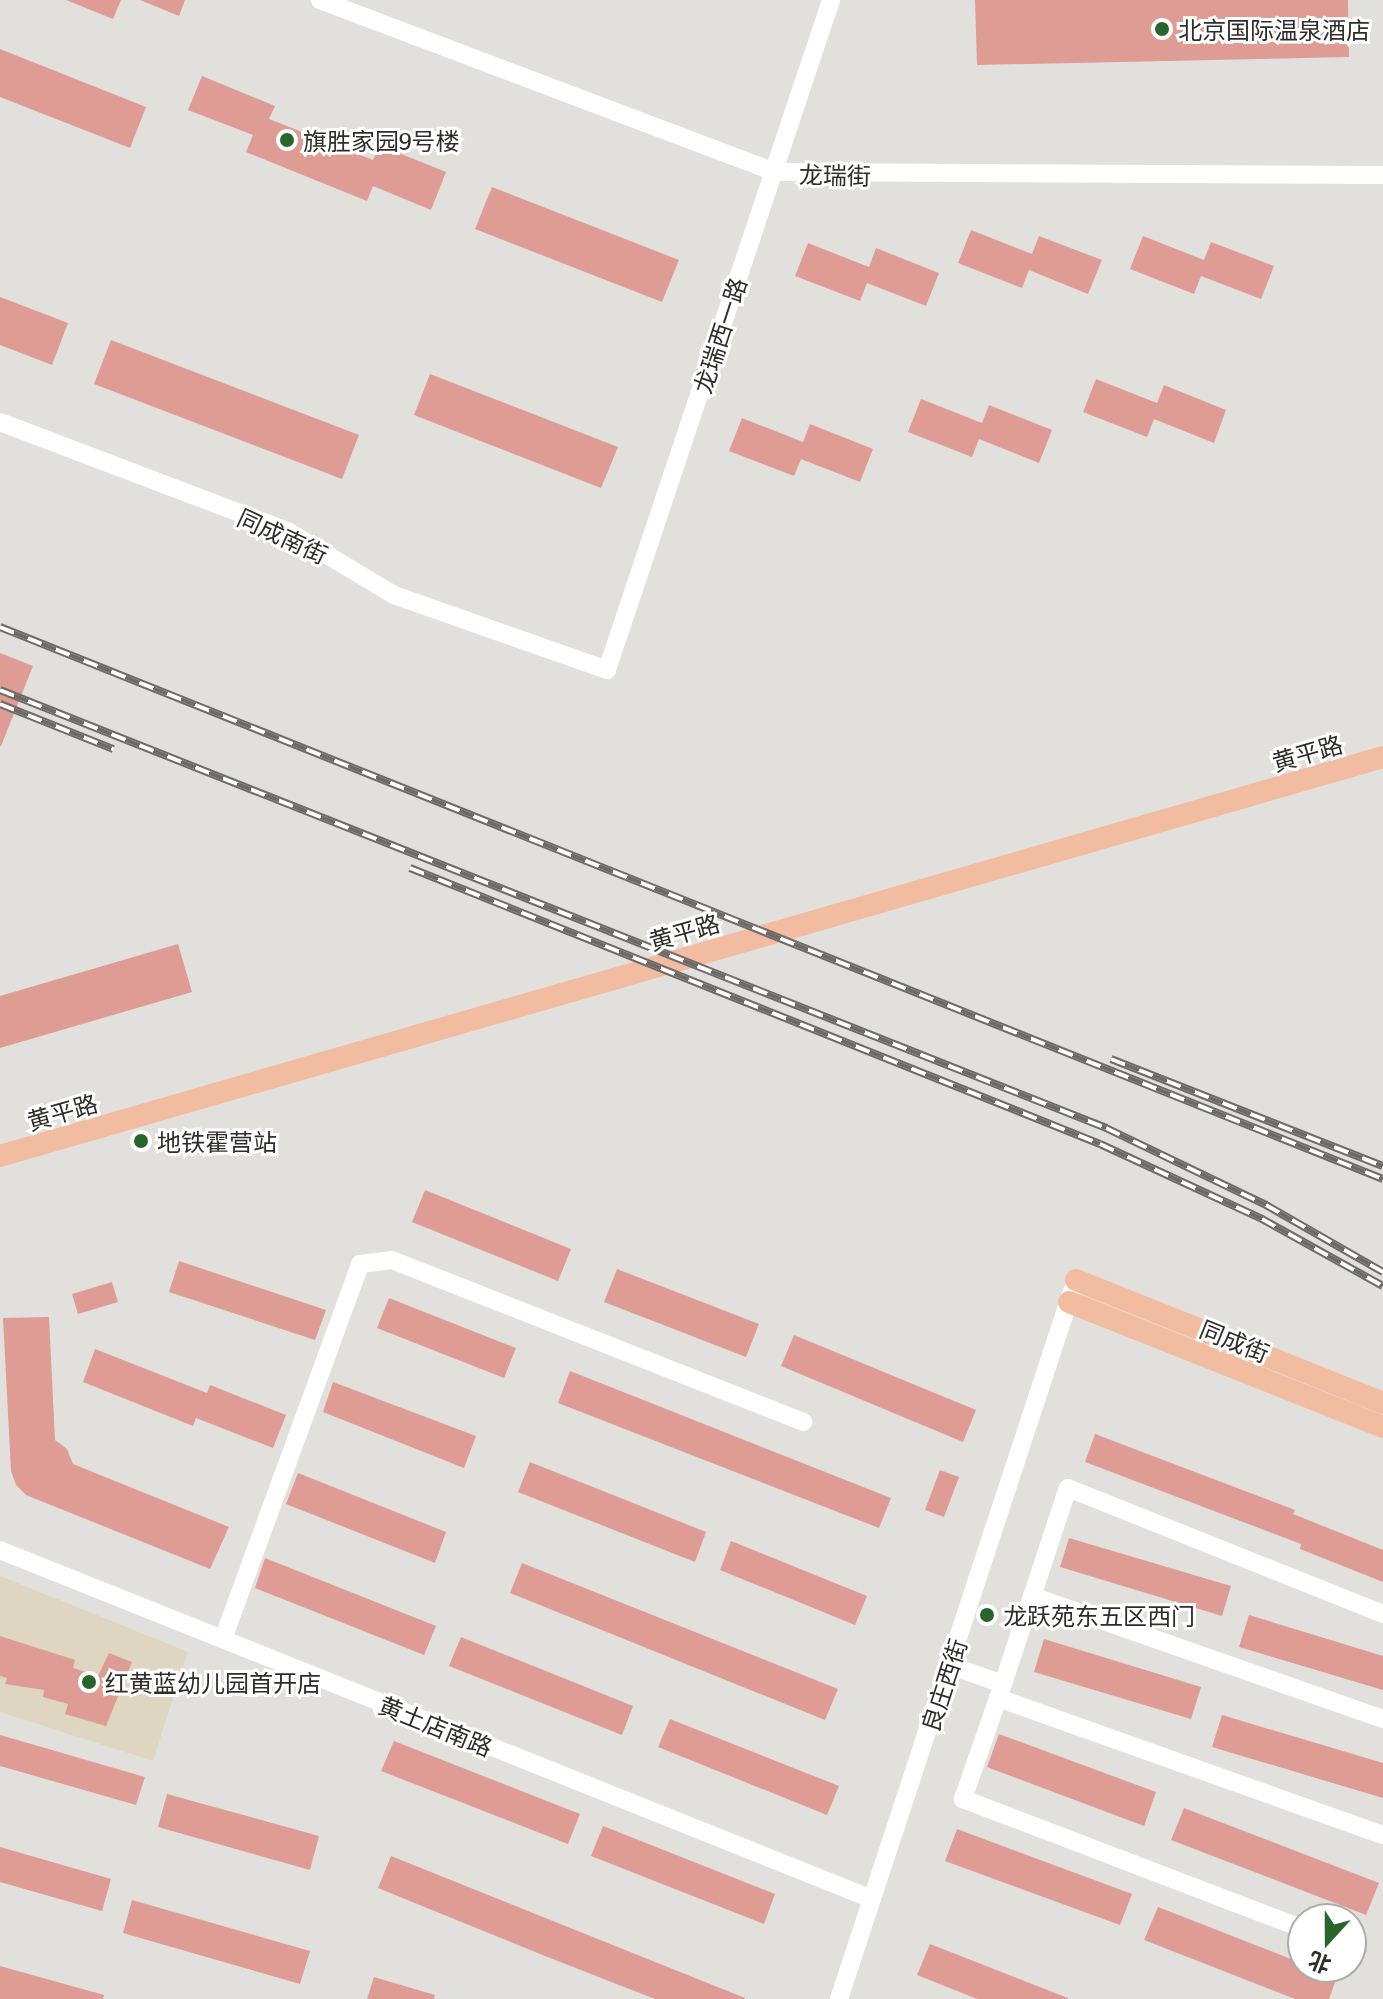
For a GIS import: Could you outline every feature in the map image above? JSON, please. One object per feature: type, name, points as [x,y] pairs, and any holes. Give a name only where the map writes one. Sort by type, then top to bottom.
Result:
[{"type":"main road","name":"黄平路","points":[[0,1156],[1383,757]]},
{"type":"main road","name":"黄平路","points":[[0,1167],[1383,769]]},
{"type":"main road","name":"同成街","points":[[1072,1291],[1383,1403]]},
{"type":"main road","name":"同成街","points":[[1072,1291],[1383,1427]]},
{"type":"street","name":"龙瑞街","points":[[320,0],[774,172],[1383,175]]},
{"type":"street","name":"龙瑞西一路","points":[[607,670],[831,0]]},
{"type":"street","name":"同成南街","points":[[0,422],[289,532],[394,595],[607,670]]},
{"type":"street","points":[[223,1639],[360,1264],[392,1260],[803,1422]]},
{"type":"street","name":"良庄西街","points":[[839,1999],[1072,1291]]},
{"type":"street","points":[[1287,1923],[963,1799],[1068,1488],[1383,1614]]},
{"type":"street","name":"黄土店南路","points":[[0,1550],[872,1899]]},
{"type":"street","points":[[1032,1596],[1383,1719]]},
{"type":"street","points":[[949,1665],[1001,1691],[1383,1835]]},
{"type":"shaded area","name":"红黄蓝幼儿园首开店","points":[[0,1576],[188,1652],[153,1761],[0,1712]]},
{"type":"building","points":[[66,0],[121,0],[113,19]]},
{"type":"building","points":[[140,0],[185,0],[179,16]]},
{"type":"building","name":"北京国际温泉酒店","points":[[975,0],[1348,0],[1349,57],[977,65]]},
{"type":"building","points":[[0,49],[146,107],[130,148],[0,97]]},
{"type":"building","name":"旗胜家园9号楼","points":[[202,76],[275,106],[269,119],[373,160],[379,145],[446,172],[431,210],[373,186],[367,201],[246,152],[253,135],[188,110]]},
{"type":"building","points":[[492,187],[679,260],[662,302],[475,229]]},
{"type":"building","points":[[971,230],[1032,254],[1039,236],[1102,260],[1088,294],[1029,270],[1022,288],[958,263]]},
{"type":"building","points":[[1143,236],[1204,260],[1211,242],[1274,266],[1261,299],[1201,276],[1194,294],[1130,269]]},
{"type":"building","points":[[808,243],[869,267],[876,248],[939,273],[926,306],[867,283],[860,301],[795,276]]},
{"type":"building","points":[[0,297],[68,323],[52,365],[0,345]]},
{"type":"building","points":[[111,340],[359,435],[342,479],[94,384]]},
{"type":"building","points":[[430,374],[618,447],[601,488],[414,415]]},
{"type":"building","points":[[1096,379],[1157,403],[1164,385],[1226,410],[1214,443],[1154,419],[1147,437],[1083,412]]},
{"type":"building","points":[[921,399],[982,423],[989,405],[1052,430],[1039,463],[979,439],[972,457],[908,432]]},
{"type":"building","points":[[742,418],[803,442],[810,424],[873,449],[860,482],[801,459],[794,476],[729,451]]},
{"type":"building","points":[[0,653],[33,666],[1,746],[0,746]]},
{"type":"building","points":[[178,944],[192,992],[0,1048],[0,996]]},
{"type":"building","points":[[425,1190],[571,1249],[558,1281],[412,1222]]},
{"type":"building","points":[[179,1261],[326,1310],[315,1340],[169,1292]]},
{"type":"building","points":[[617,1269],[759,1324],[746,1357],[604,1302]]},
{"type":"building","points":[[112,1282],[118,1302],[78,1314],[72,1294]]},
{"type":"building","points":[[389,1298],[516,1348],[504,1378],[377,1328]]},
{"type":"building","points":[[49,1317],[55,1440],[67,1449],[73,1464],[229,1527],[210,1569],[26,1495],[16,1485],[11,1471],[3,1318]]},
{"type":"building","points":[[794,1335],[976,1410],[963,1442],[781,1366]]},
{"type":"building","points":[[95,1349],[207,1393],[210,1385],[286,1415],[273,1448],[196,1418],[193,1426],[83,1382]]},
{"type":"building","points":[[570,1371],[891,1498],[879,1528],[558,1403]]},
{"type":"building","points":[[333,1382],[476,1436],[464,1468],[323,1412]]},
{"type":"building","points":[[1095,1434],[1295,1510],[1293,1514],[1383,1550],[1383,1582],[1300,1549],[1301,1544],[1085,1462]]},
{"type":"building","points":[[530,1462],[706,1532],[695,1562],[518,1492]]},
{"type":"building","points":[[940,1470],[959,1477],[944,1517],[925,1510]]},
{"type":"building","points":[[298,1473],[446,1532],[435,1563],[286,1504]]},
{"type":"building","points":[[1069,1538],[1231,1586],[1222,1616],[1060,1567]]},
{"type":"building","points":[[731,1541],[867,1596],[855,1625],[720,1570]]},
{"type":"building","points":[[265,1558],[436,1626],[424,1655],[255,1588]]},
{"type":"building","points":[[522,1563],[838,1689],[825,1720],[510,1593]]},
{"type":"building","points":[[1249,1615],[1383,1656],[1383,1690],[1239,1647]]},
{"type":"building","points":[[0,1636],[75,1660],[73,1668],[98,1676],[109,1653],[132,1662],[106,1726],[65,1714],[68,1704],[43,1697],[44,1690],[5,1684],[7,1678],[0,1676]]},
{"type":"building","points":[[461,1637],[633,1706],[622,1735],[449,1666]]},
{"type":"building","points":[[1044,1639],[1201,1687],[1191,1719],[1034,1672]]},
{"type":"building","points":[[1222,1715],[1383,1763],[1383,1798],[1212,1747]]},
{"type":"building","points":[[670,1719],[839,1786],[827,1815],[658,1747]]},
{"type":"building","points":[[999,1734],[1156,1792],[1144,1826],[987,1767]]},
{"type":"building","points":[[0,1735],[145,1777],[136,1805],[0,1766]]},
{"type":"building","points":[[394,1741],[580,1814],[568,1844],[381,1771]]},
{"type":"building","points":[[167,1794],[319,1836],[310,1870],[158,1827]]},
{"type":"building","points":[[1184,1808],[1379,1883],[1367,1913],[1367,1903],[1335,1903],[1171,1840]]},
{"type":"building","points":[[603,1826],[775,1894],[764,1924],[591,1856]]},
{"type":"building","points":[[957,1829],[1132,1894],[1120,1925],[945,1861]]},
{"type":"building","points":[[0,1847],[111,1879],[102,1911],[0,1882]]},
{"type":"building","points":[[391,1856],[745,1999],[655,1999],[550,1958],[378,1888]]},
{"type":"building","points":[[132,1900],[310,1951],[300,1984],[123,1933]]},
{"type":"building","points":[[1158,1907],[1287,1957],[1287,1983],[1335,1983],[1329,1999],[1295,1999],[1144,1940]]},
{"type":"building","points":[[930,1944],[1068,1999],[977,1999],[917,1975]]},
{"type":"building","points":[[0,1966],[104,1995],[103,1999],[0,1999]]},
{"type":"building","points":[[374,1977],[435,1995],[434,1999],[367,1999]]},
{"type":"railway","points":[[0,627],[1383,1179]]},
{"type":"railway","points":[[0,690],[1106,1128],[1266,1205],[1383,1272]]},
{"type":"railway","points":[[0,704],[113,749]]},
{"type":"railway","points":[[410,868],[1100,1144],[1262,1219],[1383,1286]]},
{"type":"railway","points":[[1111,1059],[1383,1166]]},
{"type":"place","name":"北京国际温泉酒店","points":[[1162,29]]},
{"type":"place","name":"旗胜家园9号楼","points":[[287,140]]},
{"type":"place","name":"地铁霍营站","points":[[141,1141]]},
{"type":"place","name":"龙跃苑东五区西门","points":[[987,1615]]},
{"type":"place","name":"红黄蓝幼儿园首开店","points":[[89,1682]]}]
